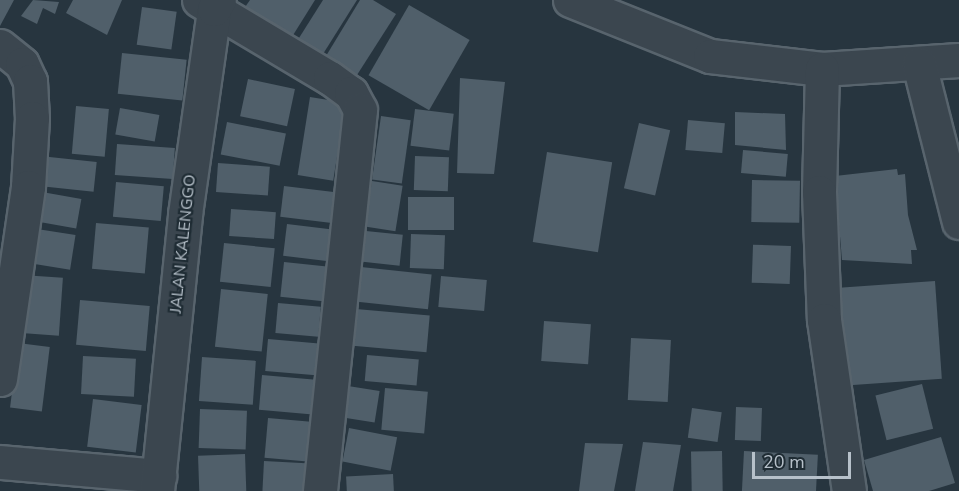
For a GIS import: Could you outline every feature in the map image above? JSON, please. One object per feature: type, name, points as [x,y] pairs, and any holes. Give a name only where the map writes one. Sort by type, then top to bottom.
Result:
[{"type":"street","points":[[570,0],[710,56],[822,69],[959,60]]},
{"type":"street","points":[[210,3],[337,83],[351,93],[360,110],[320,491]]},
{"type":"street","name":"JALAN KALENGGO","points":[[158,483],[185,214],[210,3]]},
{"type":"street","points":[[0,46],[22,64],[30,81],[32,118],[28,188],[0,379]]},
{"type":"street","points":[[919,64],[959,222]]},
{"type":"street","points":[[822,69],[819,192],[824,320],[849,491]]},
{"type":"street","points":[[0,462],[158,483]]},
{"type":"building","points":[[0,0],[14,0],[0,26]]},
{"type":"building","points":[[33,0],[59,2],[55,14],[43,8],[37,24],[21,16]]},
{"type":"building","points":[[73,0],[122,0],[107,35],[66,13]]},
{"type":"building","points":[[250,0],[315,0],[290,40],[243,10]]},
{"type":"building","points":[[323,0],[357,0],[323,54],[299,38]]},
{"type":"building","points":[[360,0],[373,0],[396,14],[357,75],[326,56]]},
{"type":"building","points":[[409,5],[470,40],[429,110],[368,75]]},
{"type":"building","points":[[142,7],[177,12],[171,50],[137,45]]},
{"type":"building","points":[[122,53],[187,60],[182,101],[118,94]]},
{"type":"building","points":[[460,78],[505,82],[494,174],[457,173]]},
{"type":"building","points":[[248,79],[295,89],[287,126],[240,116]]},
{"type":"building","points":[[310,97],[346,103],[333,181],[298,175]]},
{"type":"building","points":[[76,106],[109,109],[105,157],[72,154]]},
{"type":"building","points":[[120,108],[159,115],[155,142],[115,135]]},
{"type":"building","points":[[415,109],[454,114],[449,150],[410,146]]},
{"type":"building","points":[[735,112],[785,114],[786,150],[735,145]]},
{"type":"building","points":[[381,116],[411,120],[402,184],[372,179]]},
{"type":"building","points":[[688,120],[725,123],[722,153],[685,150]]},
{"type":"building","points":[[227,122],[286,133],[280,166],[221,154]]},
{"type":"building","points":[[639,123],[670,130],[655,195],[624,188]]},
{"type":"building","points":[[117,144],[175,148],[173,179],[115,175]]},
{"type":"building","points":[[743,150],[788,154],[786,177],[741,173]]},
{"type":"building","points":[[547,152],[612,162],[598,252],[533,242]]},
{"type":"building","points":[[40,156],[97,162],[94,192],[37,186]]},
{"type":"building","points":[[415,156],[449,157],[448,191],[414,190]]},
{"type":"building","points":[[218,163],[270,167],[268,196],[216,192]]},
{"type":"building","points":[[897,169],[898,175],[905,174],[908,215],[917,250],[911,250],[912,264],[842,260],[835,176]]},
{"type":"building","points":[[752,180],[800,181],[799,223],[751,222]]},
{"type":"building","points":[[372,181],[403,186],[395,231],[365,226]]},
{"type":"building","points":[[116,182],[164,186],[161,221],[113,217]]},
{"type":"building","points":[[284,186],[336,192],[332,223],[280,217]]},
{"type":"building","points":[[42,192],[81,199],[76,228],[37,222]]},
{"type":"building","points":[[408,197],[454,197],[454,230],[408,230]]},
{"type":"building","points":[[231,209],[276,212],[274,239],[229,236]]},
{"type":"building","points":[[96,223],[149,228],[145,273],[92,269]]},
{"type":"building","points":[[287,224],[337,230],[333,262],[283,256]]},
{"type":"building","points":[[37,229],[76,235],[70,270],[32,264]]},
{"type":"building","points":[[366,231],[403,235],[400,266],[363,262]]},
{"type":"building","points":[[411,234],[445,235],[444,269],[410,268]]},
{"type":"building","points":[[224,243],[275,248],[271,287],[220,282]]},
{"type":"building","points":[[753,245],[791,246],[790,284],[752,283]]},
{"type":"building","points":[[284,262],[332,267],[328,302],[280,297]]},
{"type":"building","points":[[361,267],[432,274],[428,309],[357,302]]},
{"type":"building","points":[[22,275],[63,278],[59,336],[18,333]]},
{"type":"building","points":[[441,276],[487,280],[484,311],[438,307]]},
{"type":"building","points":[[935,281],[942,379],[846,385],[839,288]]},
{"type":"building","points":[[221,289],[268,294],[262,352],[215,347]]},
{"type":"building","points":[[80,300],[150,306],[146,351],[76,345]]},
{"type":"building","points":[[278,303],[321,307],[318,337],[275,333]]},
{"type":"building","points":[[356,309],[430,315],[426,352],[353,346]]},
{"type":"building","points":[[544,321],[591,324],[588,364],[541,361]]},
{"type":"building","points":[[631,338],[671,340],[668,402],[628,400]]},
{"type":"building","points":[[268,339],[322,344],[319,376],[265,371]]},
{"type":"building","points":[[18,343],[50,347],[42,411],[10,408]]},
{"type":"building","points":[[367,355],[419,360],[417,385],[365,381]]},
{"type":"building","points":[[83,356],[136,359],[134,397],[81,394]]},
{"type":"building","points":[[202,357],[256,361],[253,405],[199,401]]},
{"type":"building","points":[[262,375],[316,380],[313,415],[259,410]]},
{"type":"building","points":[[922,384],[933,429],[887,440],[875,396]]},
{"type":"building","points":[[348,386],[380,391],[375,423],[343,418]]},
{"type":"building","points":[[385,388],[428,392],[424,434],[381,430]]},
{"type":"building","points":[[93,399],[142,405],[136,453],[87,447]]},
{"type":"building","points":[[736,407],[762,408],[761,441],[735,440]]},
{"type":"building","points":[[692,408],[722,412],[718,442],[688,438]]},
{"type":"building","points":[[200,409],[247,411],[246,450],[199,448]]},
{"type":"building","points":[[268,418],[311,422],[307,462],[265,458]]},
{"type":"building","points":[[349,428],[397,437],[391,471],[343,461]]},
{"type":"building","points":[[941,437],[955,483],[929,491],[873,491],[864,460]]},
{"type":"building","points":[[643,442],[681,445],[673,491],[635,491]]},
{"type":"building","points":[[585,443],[623,444],[614,491],[579,491]]},
{"type":"building","points":[[722,451],[723,491],[692,491],[691,452]]},
{"type":"building","points":[[744,451],[818,455],[816,491],[742,491]]},
{"type":"building","points":[[245,454],[246,491],[199,491],[198,456]]},
{"type":"building","points":[[264,461],[306,463],[304,491],[262,491]]},
{"type":"building","points":[[393,474],[394,491],[347,491],[346,476]]}]
